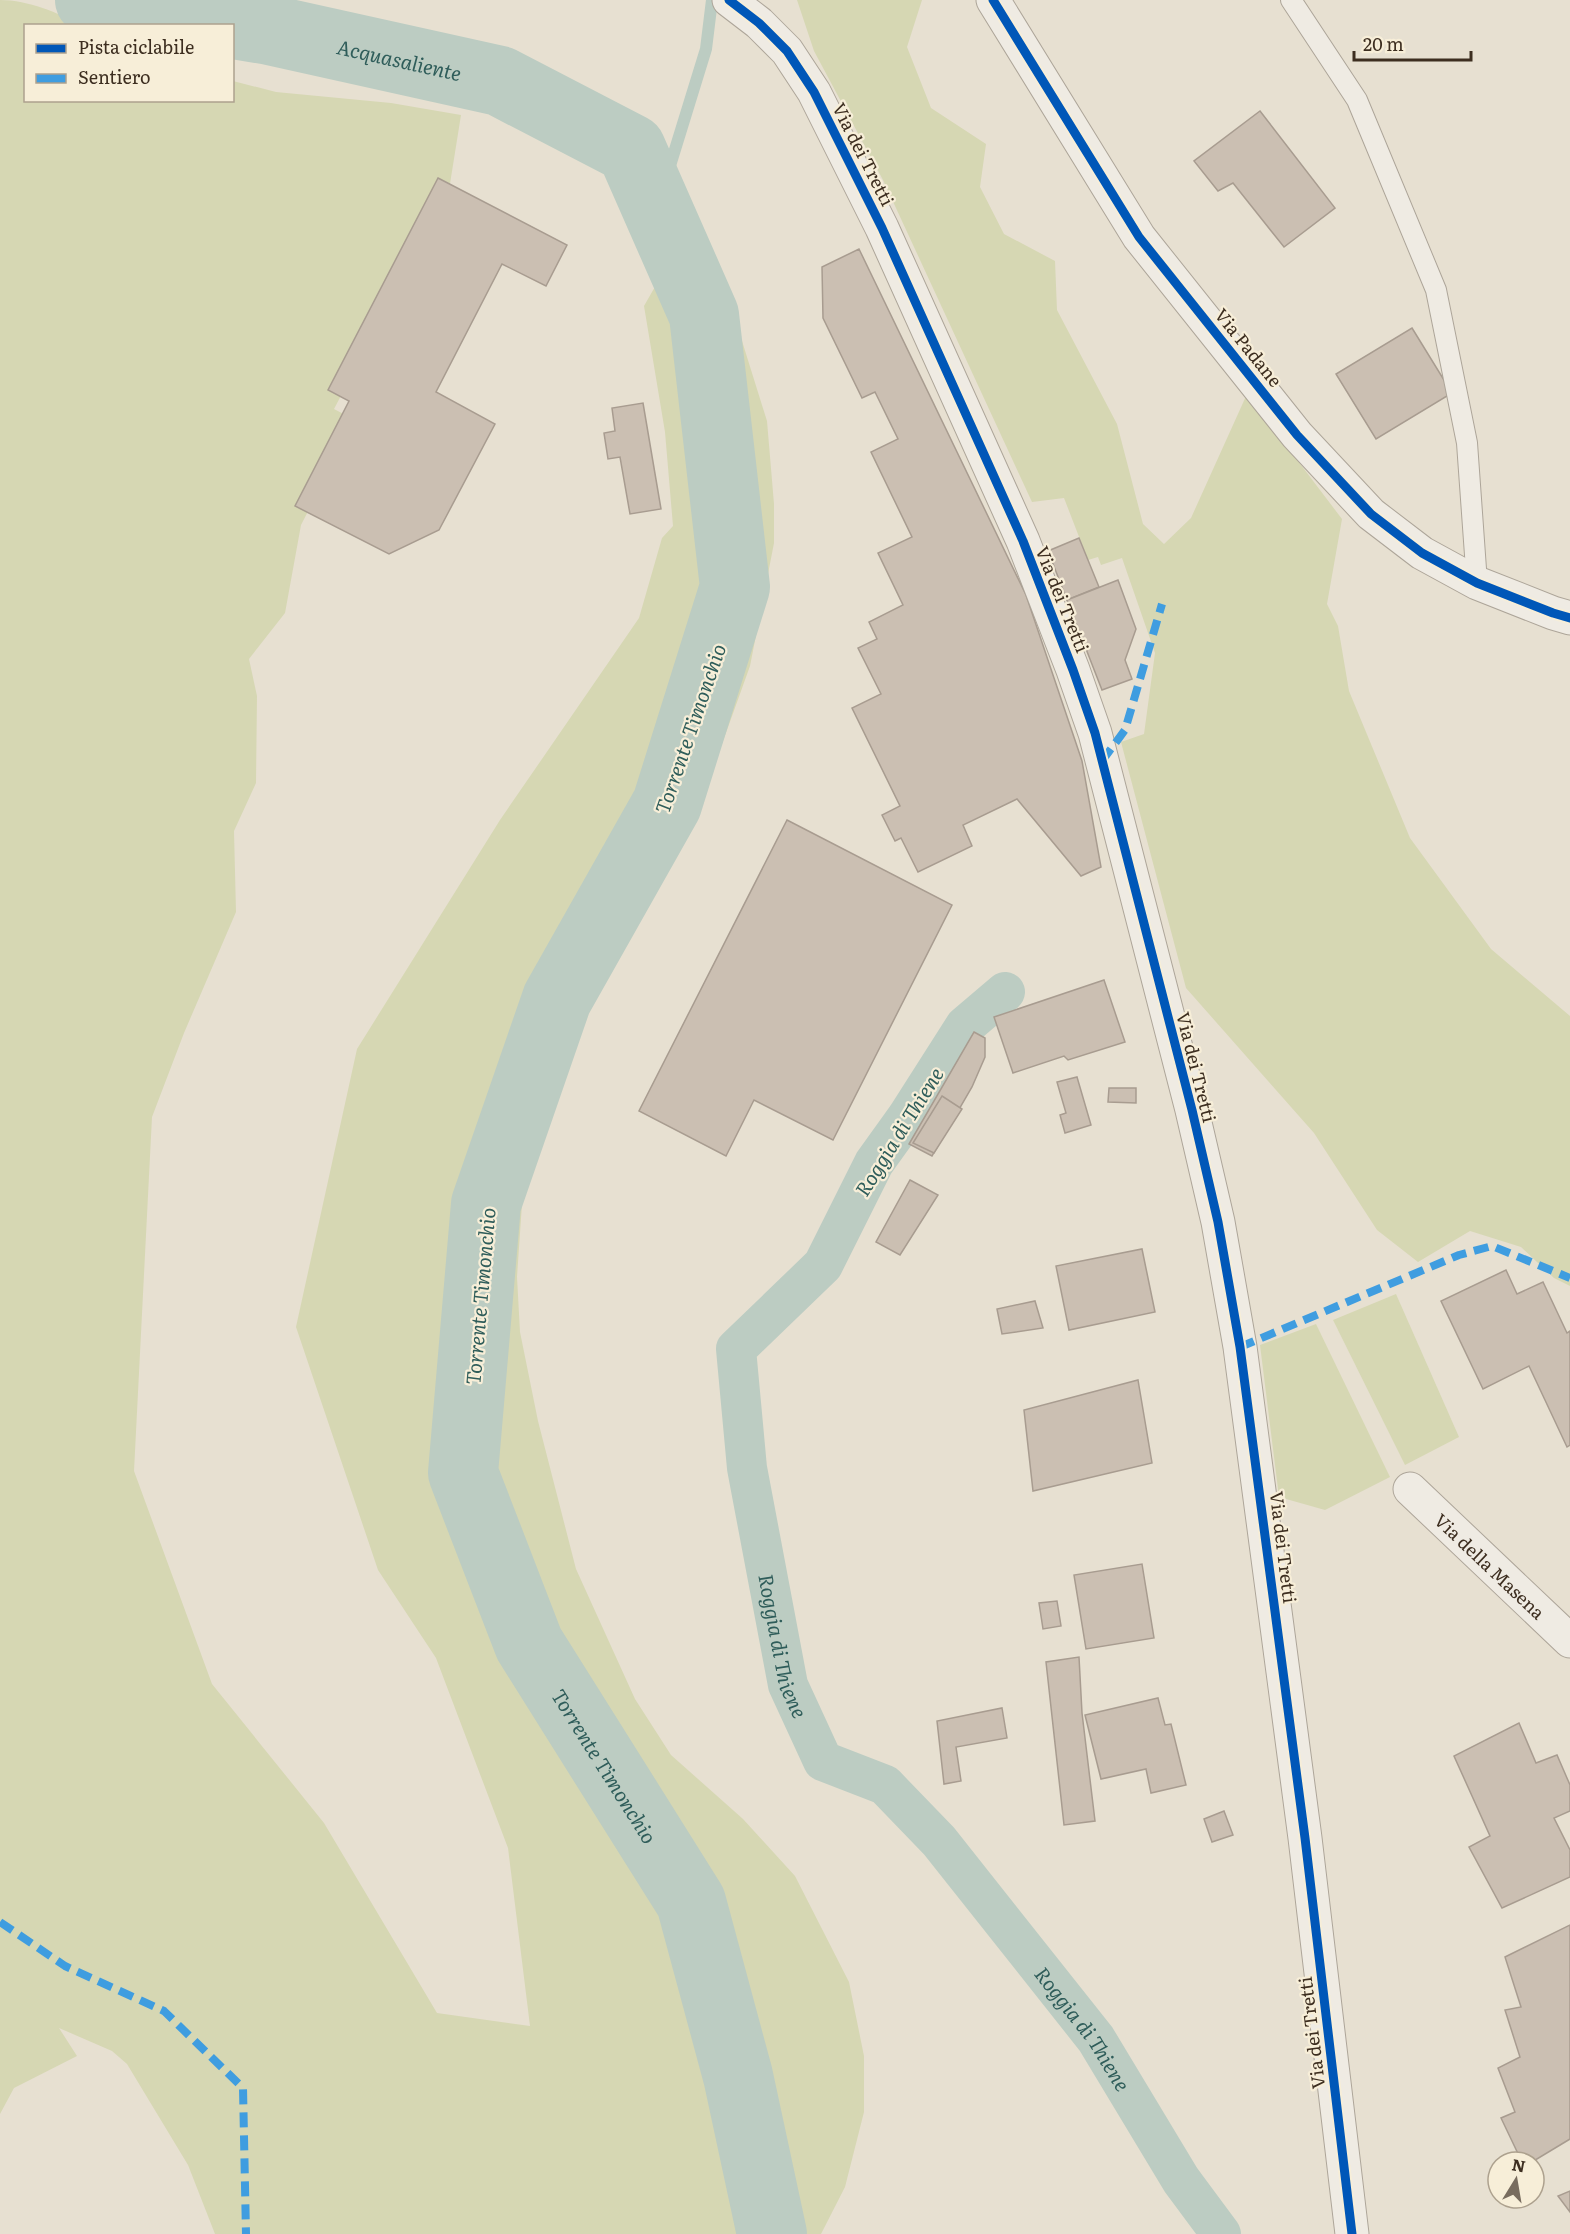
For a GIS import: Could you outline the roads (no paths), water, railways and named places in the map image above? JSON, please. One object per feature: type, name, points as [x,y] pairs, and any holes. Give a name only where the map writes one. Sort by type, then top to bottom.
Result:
[{"type":"street","name":"Via dei Tretti","points":[[729,0],[759,23],[787,51],[814,92],[882,228],[1023,542],[1073,669],[1095,733],[1218,1222],[1238,1335],[1300,1803],[1352,2234]]},
{"type":"street","name":"Via Padane","points":[[993,0],[1139,237],[1298,435],[1371,514],[1422,553],[1477,583],[1570,618]]},
{"type":"street","name":"Via della Masena","points":[[1410,1489],[1570,1641]]},
{"type":"lane","points":[[1291,0],[1358,100],[1436,290],[1467,443],[1477,583]]},
{"type":"waterway","name":"Torrente Timonchio","points":[[90,0],[270,30],[500,81],[631,149],[704,315],[735,587],[667,804],[557,999],[486,1204],[463,1473],[529,1644],[691,1902],[738,2076],[772,2234]]},
{"type":"waterway","points":[[657,208],[706,49],[712,0]]},
{"type":"waterway","name":"Roggia di Thiene","points":[[1005,992],[965,1026],[907,1117],[874,1163],[823,1265],[736,1349],[747,1468],[788,1685],[823,1761],[885,1785],[939,1841],[1096,2039],[1181,2180],[1221,2234]]},
{"type":"water label","name":"Acquasaliente","points":[[400,59]]}]
